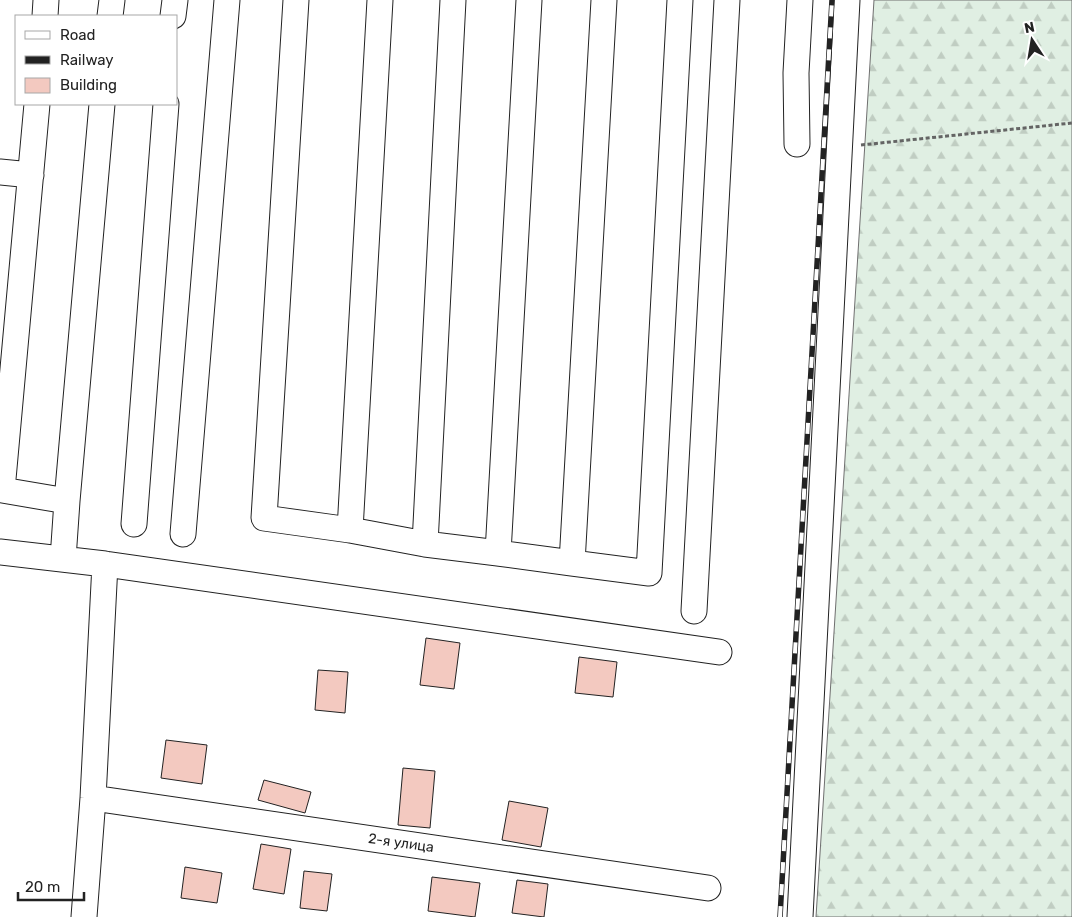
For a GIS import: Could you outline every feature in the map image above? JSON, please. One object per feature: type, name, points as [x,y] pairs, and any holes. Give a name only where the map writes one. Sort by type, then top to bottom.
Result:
[{"type":"street","points":[[45,15],[46,0]]},
{"type":"street","points":[[110,15],[112,0]]},
{"type":"street","points":[[173,15],[174,0]]},
{"type":"street","points":[[183,534],[227,0]]},
{"type":"street","points":[[296,0],[264,518],[350,530],[425,544],[649,573],[680,0]]},
{"type":"street","points":[[350,530],[380,0]]},
{"type":"street","points":[[425,544],[453,0]]},
{"type":"street","points":[[498,552],[528,0]]},
{"type":"street","points":[[572,562],[604,0]]},
{"type":"street","points":[[694,610],[727,0]]},
{"type":"street","points":[[797,144],[796,73],[800,0]]},
{"type":"street","points":[[800,917],[841,148],[846,0]]},
{"type":"street","points":[[37,105],[2,490],[67,501]]},
{"type":"street","points":[[63,559],[102,105]]},
{"type":"street","points":[[134,524],[166,105]]},
{"type":"street","points":[[0,172],[31,176]]},
{"type":"street","points":[[0,552],[105,564],[719,652]]},
{"type":"street","points":[[84,917],[93,798],[105,564]]},
{"type":"street","name":"2-я улица","points":[[93,798],[708,888]]},
{"type":"path","points":[[841,148],[1072,123]]},
{"type":"green space","points":[[874,0],[1072,0],[1072,917],[816,917]]},
{"type":"building","points":[[426,638],[460,643],[454,689],[420,685]]},
{"type":"building","points":[[579,657],[617,662],[613,697],[575,693]]},
{"type":"building","points":[[318,670],[348,672],[345,713],[315,710]]},
{"type":"building","points":[[166,740],[207,745],[202,784],[161,778]]},
{"type":"building","points":[[403,768],[435,771],[430,828],[398,825]]},
{"type":"building","points":[[264,780],[311,792],[305,813],[258,800]]},
{"type":"building","points":[[509,801],[548,808],[541,847],[502,840]]},
{"type":"building","points":[[261,844],[291,849],[284,894],[253,889]]},
{"type":"building","points":[[185,867],[222,873],[217,903],[181,898]]},
{"type":"building","points":[[304,871],[332,874],[327,911],[300,908]]},
{"type":"building","points":[[432,877],[480,883],[475,917],[428,911]]},
{"type":"building","points":[[517,880],[548,884],[544,917],[512,913]]},
{"type":"railway","points":[[780,917],[832,0]]}]
